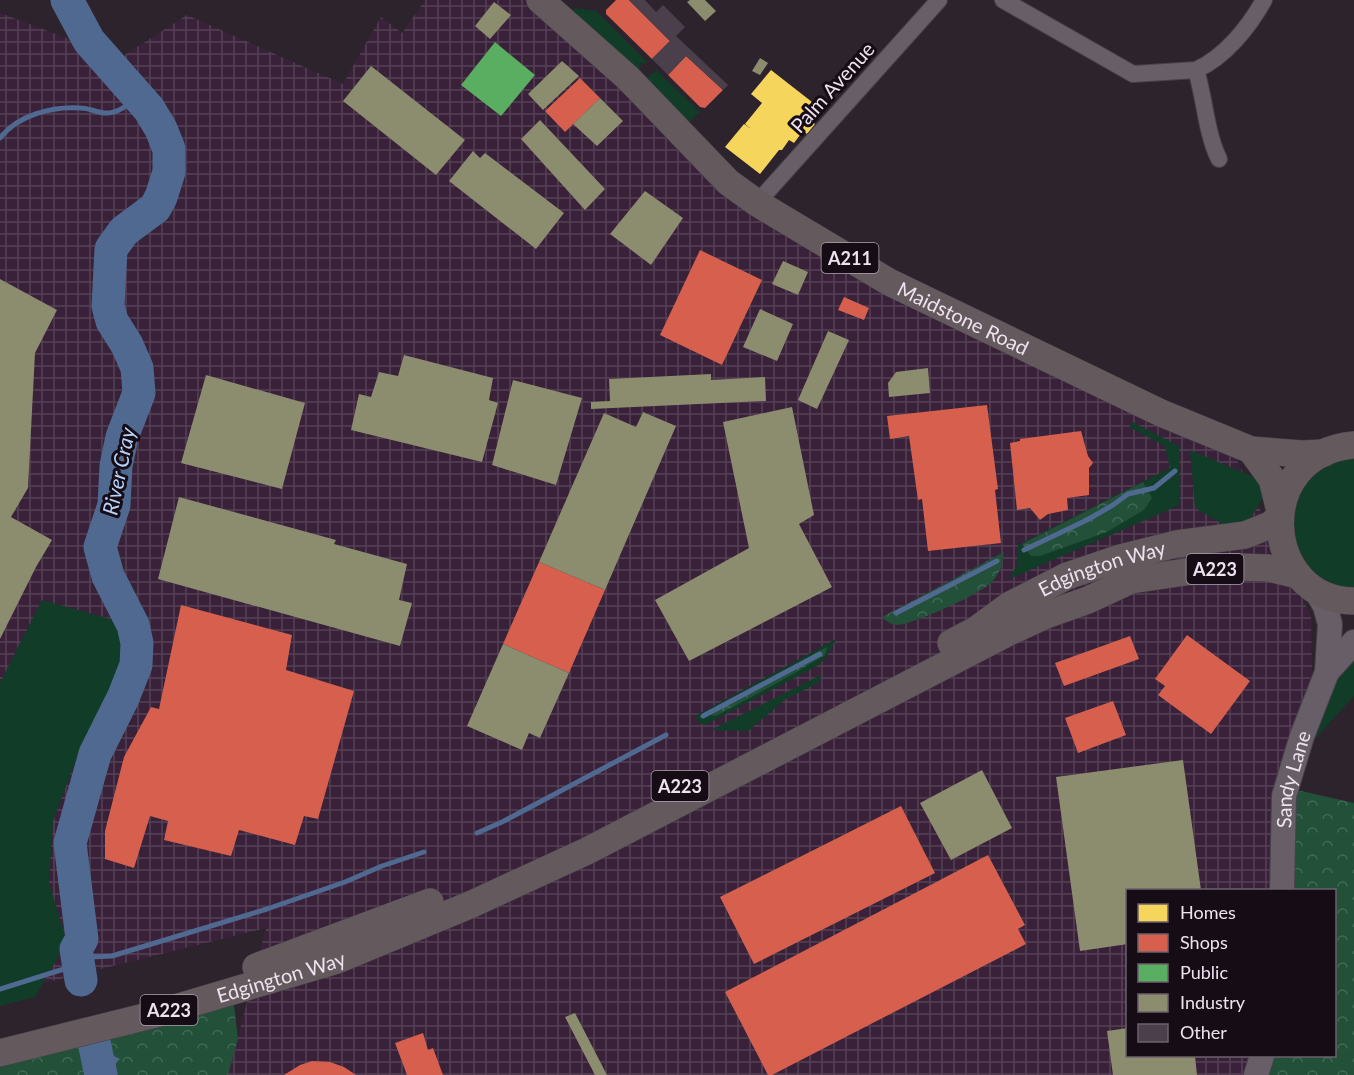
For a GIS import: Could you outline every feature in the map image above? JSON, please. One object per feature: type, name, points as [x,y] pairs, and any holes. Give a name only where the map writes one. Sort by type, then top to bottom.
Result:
[{"type":"main road","name":"Maidstone Road","points":[[540,0],[628,78],[728,182],[756,203],[890,282],[1161,413],[1251,450],[1302,454],[1343,446]]},
{"type":"main road","points":[[1280,514],[1287,489],[1299,470],[1313,459],[1343,446]]},
{"type":"main road","points":[[1251,450],[1272,479],[1288,557],[1307,583]]},
{"type":"main road","name":"Edgington Way","points":[[0,1053],[229,993],[337,960],[419,926],[565,844],[703,783],[755,765],[1003,624],[1010,605],[1067,576],[1120,558],[1176,544],[1245,535],[1270,525],[1280,514]]},
{"type":"main road","name":"Edgington Way","points":[[0,1037],[224,979],[468,897],[504,879],[521,882],[587,850],[917,662],[934,662],[1003,624],[1046,615],[1088,600],[1131,580],[1199,570],[1268,568],[1307,583],[1332,598],[1354,601]]},
{"type":"main road","name":"Edgington Way","points":[[224,979],[230,983],[414,921],[419,926]]},
{"type":"street","name":"Palm Avenue","points":[[756,203],[939,0]]},
{"type":"street","points":[[1003,0],[1133,74],[1196,70],[1214,59],[1233,42],[1264,0]]},
{"type":"street","points":[[1196,70],[1213,147],[1219,159]]},
{"type":"street","name":"Sandy Lane","points":[[1307,583],[1325,606],[1330,624],[1328,672]]},
{"type":"street","name":"Sandy Lane","points":[[1282,889],[1284,796],[1302,736],[1328,672],[1354,642]]},
{"type":"street","points":[[1256,1075],[1262,1057]]},
{"type":"shaded area","points":[[425,0],[563,0],[552,13],[732,202],[876,280],[1235,456],[1311,617],[1312,673],[1277,783],[1280,889],[1126,889],[1126,1057],[1260,1057],[1254,1075],[228,1075],[266,928],[0,994],[0,13],[120,58],[187,15],[343,84],[381,17],[402,33]]},
{"type":"green space","points":[[575,8],[596,11],[647,62],[645,64],[642,62],[638,70],[572,11]]},
{"type":"green space","points":[[656,70],[700,112],[688,123],[646,79]]},
{"type":"green space","points":[[1132,422],[1179,446],[1180,505],[1009,579],[1017,565],[1018,545],[1170,468],[1165,446],[1129,427]]},
{"type":"green space","points":[[1190,450],[1258,479],[1263,499],[1249,520],[1226,526],[1195,508]]},
{"type":"green space","points":[[1354,456],[1354,590],[1322,578],[1303,559],[1294,532],[1294,517],[1297,502],[1312,477],[1327,465]]},
{"type":"green space","points":[[1143,482],[1152,498],[1144,510],[1107,532],[1040,556],[1031,556],[1022,544]]},
{"type":"green space","points":[[1004,552],[1001,568],[995,579],[986,587],[962,600],[932,614],[898,625],[882,617]]},
{"type":"green space","points":[[42,600],[121,622],[128,651],[121,680],[86,734],[53,821],[49,883],[67,942],[35,997],[0,1006],[0,683]]},
{"type":"green space","points":[[836,639],[826,658],[817,666],[705,725],[698,722],[695,716]]},
{"type":"green space","points":[[827,647],[825,655],[788,677],[716,716],[710,715],[710,710]]},
{"type":"green space","points":[[1354,653],[1354,696],[1314,740],[1335,684]]},
{"type":"green space","points":[[821,675],[820,682],[786,699],[748,731],[711,730]]},
{"type":"green space","points":[[1297,790],[1354,803],[1354,1075],[1258,1075],[1264,1057],[1336,1057],[1336,889],[1285,889],[1285,858]]},
{"type":"green space","points":[[234,1005],[238,1039],[228,1075],[0,1075],[0,1067]]},
{"type":"water","points":[[106,1052],[120,1059],[116,1063],[113,1075],[92,1075],[83,1069],[91,1056]]},
{"type":"building: Homes","points":[[771,70],[821,109],[811,121],[815,124],[807,134],[803,131],[794,143],[789,140],[760,174],[725,147],[744,124],[750,128],[745,124],[762,103],[751,94]]},
{"type":"building: Shops","points":[[616,0],[629,0],[670,41],[652,59],[606,14],[606,10]]},
{"type":"building: Shops","points":[[686,56],[723,90],[705,108],[700,107],[668,75]]},
{"type":"building: Shops","points":[[580,78],[600,98],[565,132],[545,111]]},
{"type":"building: Shops","points":[[700,250],[762,280],[722,365],[660,335]]},
{"type":"building: Shops","points":[[844,297],[869,308],[864,320],[838,310]]},
{"type":"building: Shops","points":[[987,405],[998,489],[995,490],[1001,543],[928,551],[922,499],[918,500],[909,436],[890,439],[887,416]]},
{"type":"building: Shops","points":[[1081,431],[1088,456],[1093,463],[1089,468],[1089,495],[1067,498],[1068,510],[1048,514],[1040,520],[1030,508],[1017,510],[1010,443],[1020,441],[1020,439]]},
{"type":"building: Shops","points":[[539,562],[605,590],[569,673],[503,644]]},
{"type":"building: Shops","points":[[181,605],[292,635],[286,670],[354,691],[318,819],[304,816],[295,845],[239,830],[231,856],[164,840],[168,821],[150,816],[134,868],[105,859],[105,831],[124,757],[151,707],[159,709]]},
{"type":"building: Shops","points":[[1187,635],[1250,681],[1211,734],[1158,695],[1165,686],[1155,679]]},
{"type":"building: Shops","points":[[1130,636],[1139,659],[1064,686],[1055,663]]},
{"type":"building: Shops","points":[[1113,701],[1126,735],[1078,753],[1065,718]]},
{"type":"building: Shops","points":[[901,806],[935,873],[754,964],[720,897]]},
{"type":"building: Shops","points":[[988,855],[1025,925],[1018,929],[1026,944],[772,1075],[768,1075],[725,992]]},
{"type":"building: Shops","points":[[423,1033],[428,1050],[433,1048],[443,1075],[407,1075],[395,1043]]},
{"type":"building: Shops","points":[[312,1061],[330,1062],[356,1075],[284,1075]]},
{"type":"building: Public","points":[[495,42],[535,75],[501,116],[461,85]]},
{"type":"building: Industry","points":[[705,0],[716,11],[705,21],[687,2]]},
{"type":"building: Industry","points":[[494,2],[511,15],[490,39],[475,26]]},
{"type":"building: Industry","points":[[760,58],[768,63],[760,75],[752,71]]},
{"type":"building: Industry","points":[[562,61],[579,76],[543,110],[528,94]]},
{"type":"building: Industry","points":[[371,66],[465,140],[436,175],[343,101]]},
{"type":"building: Industry","points":[[600,98],[623,121],[597,146],[573,124]]},
{"type":"building: Industry","points":[[540,120],[605,189],[585,210],[521,139]]},
{"type":"building: Industry","points":[[473,151],[480,158],[485,153],[564,213],[536,249],[449,181]]},
{"type":"building: Industry","points":[[645,191],[683,218],[651,265],[610,234]]},
{"type":"building: Industry","points":[[783,261],[808,272],[798,295],[772,284]]},
{"type":"building: Industry","points":[[0,279],[57,310],[35,353],[28,488],[11,517],[52,540],[0,639]]},
{"type":"building: Industry","points":[[760,309],[793,324],[777,361],[743,347]]},
{"type":"building: Industry","points":[[828,331],[849,340],[817,409],[798,400]]},
{"type":"building: Industry","points":[[404,355],[493,378],[489,400],[498,403],[482,462],[351,430],[359,394],[371,397],[379,372],[398,376]]},
{"type":"building: Industry","points":[[928,368],[930,393],[889,397],[888,383],[896,372]]},
{"type":"building: Industry","points":[[711,374],[711,380],[765,377],[766,401],[591,409],[591,402],[610,401],[609,379]]},
{"type":"building: Industry","points":[[206,375],[305,403],[282,489],[181,463]]},
{"type":"building: Industry","points":[[513,380],[582,398],[556,485],[492,465]]},
{"type":"building: Industry","points":[[792,407],[814,515],[799,524],[832,587],[689,661],[655,600],[749,548],[723,422]]},
{"type":"building: Industry","points":[[643,412],[676,426],[605,590],[539,562],[604,413],[636,427]]},
{"type":"building: Industry","points":[[179,497],[336,540],[334,544],[407,564],[399,600],[412,603],[400,646],[158,579]]},
{"type":"building: Industry","points":[[503,644],[569,673],[540,738],[529,733],[522,750],[467,726]]},
{"type":"building: Industry","points":[[1183,760],[1201,889],[1126,889],[1126,944],[1080,951],[1056,777]]},
{"type":"building: Industry","points":[[982,770],[1012,828],[951,860],[920,803]]},
{"type":"building: Industry","points":[[575,1013],[607,1075],[595,1075],[565,1017]]},
{"type":"building: Industry","points":[[1126,1028],[1126,1057],[1195,1057],[1197,1075],[1113,1075],[1107,1031]]},
{"type":"building: Other","points":[[629,0],[645,0],[656,12],[663,5],[685,27],[676,36],[728,85],[723,90],[686,56],[668,75],[652,59],[670,41]]},
{"type":"waterway","name":"River Cray","points":[[67,0],[89,41],[149,109],[169,149],[169,172],[155,208],[124,231],[111,249],[108,306],[112,321],[127,345],[137,368],[139,393],[122,437],[116,466],[114,505],[100,547],[108,576],[133,625],[137,643],[136,665],[123,698],[95,754],[70,843],[82,939],[76,949],[81,980]]},
{"type":"waterway","points":[[0,138],[16,123],[36,114],[70,108],[84,108],[104,113],[113,112],[126,106],[135,96]]},
{"type":"waterway","points":[[1024,550],[1087,520],[1128,494],[1154,488],[1175,471]]},
{"type":"waterway","points":[[896,613],[997,561]]},
{"type":"waterway","points":[[703,716],[820,654]]},
{"type":"waterway","points":[[477,833],[666,735]]},
{"type":"waterway","points":[[0,989],[64,969],[76,949],[90,957],[112,956],[267,909],[424,852]]},
{"type":"waterway","name":"River Cray","points":[[94,1042],[101,1075]]}]
